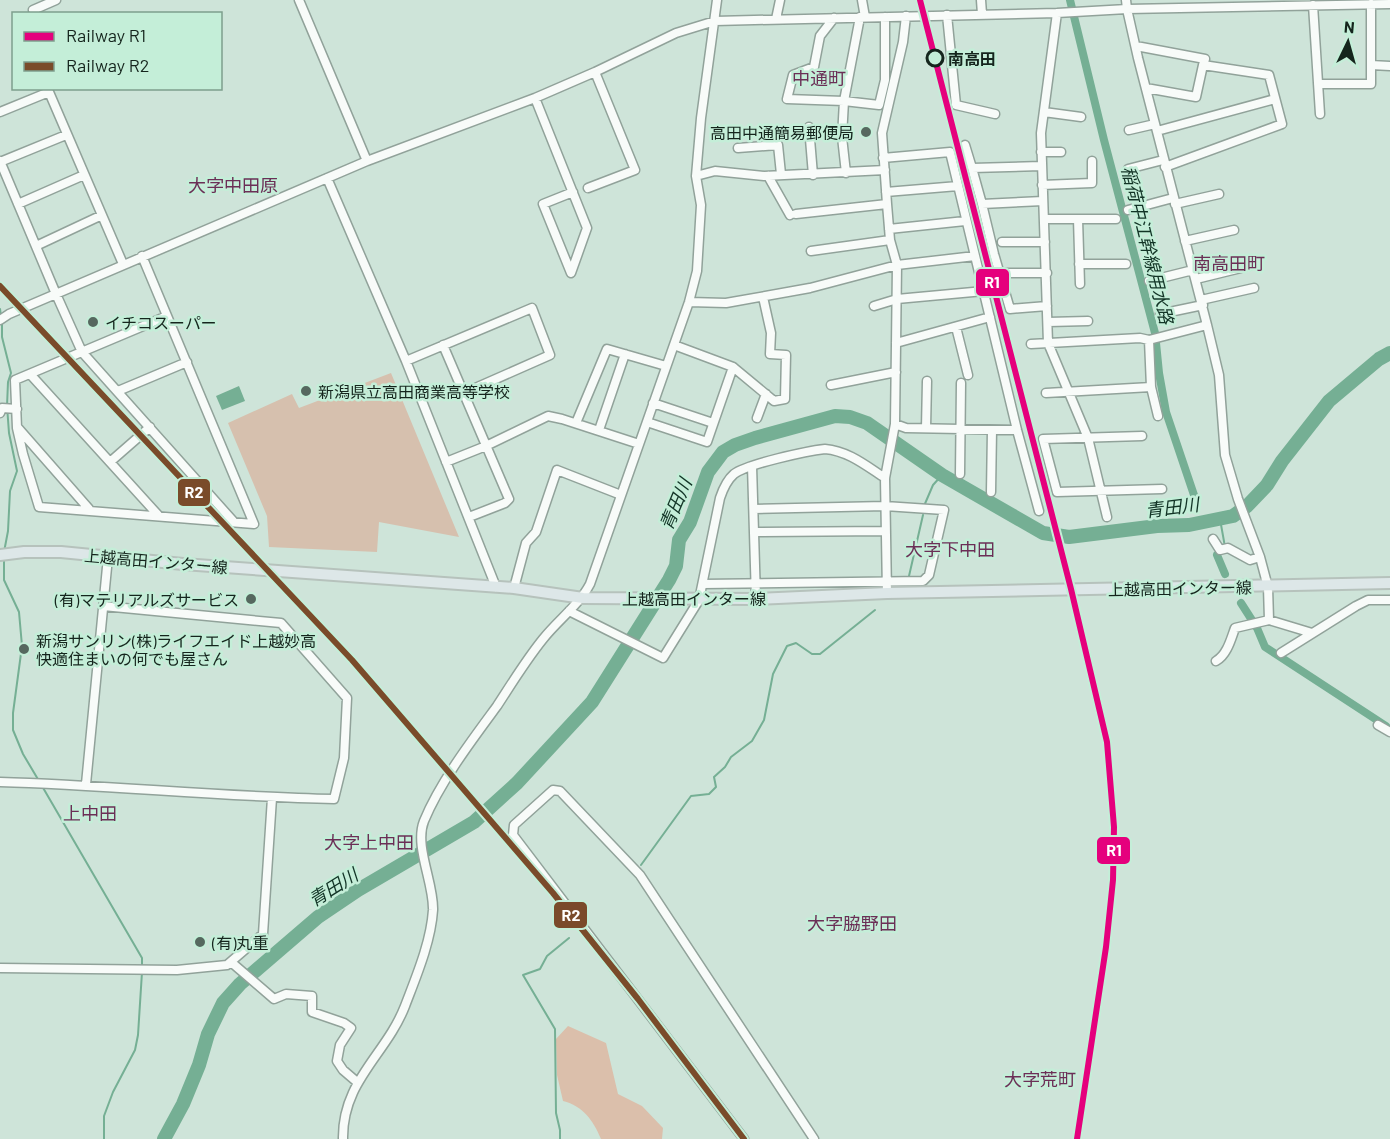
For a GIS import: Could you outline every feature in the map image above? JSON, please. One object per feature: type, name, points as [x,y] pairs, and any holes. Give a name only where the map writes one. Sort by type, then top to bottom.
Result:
[{"type":"main road","name":"上越高田インター線","points":[[0,555],[24,552],[61,552],[514,588],[583,598],[756,599],[887,593],[1386,583]]},
{"type":"street","points":[[33,12],[37,0]]},
{"type":"street","points":[[33,12],[56,0]]},
{"type":"street","points":[[299,0],[367,161]]},
{"type":"street","points":[[343,1139],[345,1110],[357,1082],[390,1035],[404,1009],[428,939],[433,911],[431,885],[423,848],[423,825],[439,794],[524,664],[542,640],[583,598],[595,573],[689,302],[697,271],[701,205],[696,176],[701,118],[717,0]]},
{"type":"street","points":[[776,19],[780,0]]},
{"type":"street","points":[[846,172],[842,137],[844,101],[862,17],[862,0]]},
{"type":"street","points":[[981,0],[982,14]]},
{"type":"street","points":[[0,320],[123,264],[367,161],[535,98],[676,33],[714,21],[1057,13],[1126,4],[1313,6],[1390,4]]},
{"type":"street","points":[[1126,4],[1164,163],[1220,375],[1225,455],[1238,499],[1260,556],[1268,587],[1269,620]]},
{"type":"street","points":[[1318,84],[1371,84],[1371,4]]},
{"type":"street","points":[[1313,6],[1320,114]]},
{"type":"street","points":[[1057,13],[1041,152],[1048,343],[1088,438],[1107,517]]},
{"type":"street","points":[[947,15],[956,105],[994,114]]},
{"type":"street","points":[[887,593],[885,478],[894,428],[897,265],[890,240],[882,133],[903,42],[906,16]]},
{"type":"street","points":[[834,18],[820,36],[814,67],[793,75],[788,99],[879,105],[885,80],[885,17]]},
{"type":"street","points":[[1136,46],[1204,59],[1196,97],[1146,88]]},
{"type":"street","points":[[1128,169],[1164,163],[1282,124],[1269,75],[1203,65]]},
{"type":"street","points":[[1371,65],[1390,66]]},
{"type":"street","points":[[588,188],[635,170],[595,72]]},
{"type":"street","points":[[0,112],[48,90],[100,216],[123,264]]},
{"type":"street","points":[[535,98],[573,192],[587,228],[571,273],[543,204],[573,192]]},
{"type":"street","points":[[1129,130],[1156,127],[1275,99]]},
{"type":"street","points":[[1044,112],[1081,117]]},
{"type":"street","points":[[809,127],[813,175]]},
{"type":"street","points":[[66,135],[0,162],[56,294],[82,352],[233,522]]},
{"type":"street","points":[[738,148],[778,145],[780,174]]},
{"type":"street","points":[[965,145],[1010,309],[1047,306]]},
{"type":"street","points":[[884,158],[950,152],[965,221],[1039,511]]},
{"type":"street","points":[[1041,152],[1061,152]]},
{"type":"street","points":[[1042,185],[1092,183],[1092,161]]},
{"type":"street","points":[[972,168],[1041,166]]},
{"type":"street","points":[[696,176],[714,171],[745,176],[768,176],[885,170]]},
{"type":"street","points":[[18,204],[84,176]]},
{"type":"street","points":[[768,176],[793,214],[887,204]]},
{"type":"street","points":[[327,178],[406,361],[496,587]]},
{"type":"street","points":[[886,192],[958,186]]},
{"type":"street","points":[[1128,210],[1219,194]]},
{"type":"street","points":[[982,204],[1043,201]]},
{"type":"street","points":[[36,246],[100,216]]},
{"type":"street","points":[[1044,219],[1116,219]]},
{"type":"street","points":[[1078,219],[1080,284]]},
{"type":"street","points":[[889,229],[965,221]]},
{"type":"street","points":[[1185,241],[1234,230]]},
{"type":"street","points":[[811,250],[890,240]]},
{"type":"street","points":[[1002,242],[1045,242]]},
{"type":"street","points":[[18,428],[23,454],[39,507],[89,509],[254,524],[142,256]]},
{"type":"street","points":[[689,302],[726,303],[810,288],[897,265],[975,256]]},
{"type":"street","points":[[1079,264],[1126,264]]},
{"type":"street","points":[[1149,281],[1249,266]]},
{"type":"street","points":[[999,273],[1047,273]]},
{"type":"street","points":[[1160,315],[1254,288]]},
{"type":"street","points":[[874,306],[897,299],[984,291]]},
{"type":"street","points":[[674,345],[733,367],[774,401],[785,399],[786,355],[770,354],[771,333],[763,297]]},
{"type":"street","points":[[406,361],[532,308],[550,355],[464,393]]},
{"type":"street","points":[[89,509],[18,428],[6,409],[15,380],[167,316]]},
{"type":"street","points":[[896,343],[990,317]]},
{"type":"street","points":[[1048,322],[1088,321]]},
{"type":"street","points":[[1031,344],[1140,338],[1149,340],[1207,325]]},
{"type":"street","points":[[956,327],[968,375]]},
{"type":"street","points":[[1149,340],[1151,387],[1158,416]]},
{"type":"street","points":[[443,345],[509,500],[469,517]]},
{"type":"street","points":[[576,423],[607,349],[666,366]]},
{"type":"street","points":[[598,430],[625,354]]},
{"type":"street","points":[[118,391],[187,362]]},
{"type":"street","points":[[647,422],[707,442],[733,367]]},
{"type":"street","points":[[831,385],[896,372]]},
{"type":"street","points":[[30,374],[158,515]]},
{"type":"street","points":[[926,428],[927,381]]},
{"type":"street","points":[[960,474],[961,383]]},
{"type":"street","points":[[1046,393],[1151,387]]},
{"type":"street","points":[[757,418],[766,394]]},
{"type":"street","points":[[653,403],[713,423]]},
{"type":"street","points":[[446,462],[486,446],[548,416],[639,444]]},
{"type":"street","points":[[110,462],[150,427]]},
{"type":"street","points":[[894,428],[1017,430]]},
{"type":"street","points":[[991,492],[992,430]]},
{"type":"street","points":[[1142,436],[1043,439],[1057,492],[1162,489]]},
{"type":"street","points":[[569,611],[663,658],[699,600],[723,488],[734,475],[752,466],[814,450],[834,450],[850,455],[885,478]]},
{"type":"street","points":[[752,466],[756,599]]},
{"type":"street","points":[[514,588],[526,543],[536,532],[557,470],[621,495]]},
{"type":"street","points":[[703,584],[923,581],[929,575],[944,510],[885,506],[754,509]]},
{"type":"street","points":[[754,532],[886,531]]},
{"type":"street","points":[[1213,539],[1220,550],[1225,548],[1250,560],[1260,556]]},
{"type":"street","points":[[86,784],[108,557]]},
{"type":"street","points":[[1281,653],[1368,600],[1386,599],[1386,583]]},
{"type":"street","points":[[0,782],[86,784],[272,798],[334,799],[344,759],[347,698],[281,623],[103,606]]},
{"type":"street","points":[[1216,661],[1225,653],[1236,628],[1269,620],[1311,633]]},
{"type":"street","points":[[1378,725],[1390,732]]},
{"type":"street","points":[[744,1139],[513,835],[514,825],[553,790],[560,791],[640,874],[814,1139]]},
{"type":"street","points":[[0,968],[177,970],[227,966],[263,934],[272,798]]},
{"type":"street","points":[[231,962],[274,999],[286,994],[312,996],[312,1012],[344,1023],[351,1028],[340,1045],[337,1061],[342,1070],[357,1082]]},
{"type":"shaded area","points":[[391,373],[459,537],[379,522],[377,552],[269,547],[267,516],[228,423],[292,394],[299,408]]},
{"type":"shaded area","points":[[239,386],[245,401],[222,410],[216,396]]},
{"type":"shaded area","points":[[568,1026],[606,1043],[618,1094],[642,1106],[663,1128],[662,1139],[601,1139],[582,1110],[563,1101],[557,1075],[556,1039]]},
{"type":"waterway","name":"稲荷中江幹線用水路","points":[[1070,0],[1155,333],[1166,412],[1195,498]]},
{"type":"waterway","points":[[0,309],[1,316]]},
{"type":"waterway","points":[[2,322],[2,337],[11,373],[8,382],[7,406],[9,433],[17,471],[10,491],[8,531],[4,552]]},
{"type":"waterway","name":"青田川","points":[[164,1139],[183,1104],[199,1065],[208,1034],[223,1003],[240,984],[318,917],[358,890],[474,822],[517,783],[592,702],[669,580],[676,566],[679,540],[690,522],[708,472],[723,452],[755,438],[835,416],[850,417],[867,423],[942,475],[1043,533],[1069,537],[1157,526],[1189,525],[1233,516],[1247,506],[1267,485],[1282,461],[1329,401],[1379,359],[1390,353]]},
{"type":"waterway","points":[[924,506],[933,485],[942,475]]},
{"type":"waterway","points":[[909,576],[923,515]]},
{"type":"waterway","points":[[1220,519],[1225,547]]},
{"type":"waterway","name":"稲荷中江幹線用水路","points":[[1217,555],[1225,574]]},
{"type":"waterway","points":[[4,557],[4,580],[19,612],[22,646],[13,713],[13,730],[23,754],[39,781]]},
{"type":"waterway","name":"稲荷中江幹線用水路","points":[[1241,603],[1257,628],[1265,647],[1386,726]]},
{"type":"waterway","points":[[641,865],[691,796],[709,794],[716,787],[714,777],[725,767],[731,757],[752,741],[764,720],[773,674],[787,646],[796,643],[812,654],[820,654],[875,610]]},
{"type":"waterway","points":[[42,786],[142,958],[142,967]]},
{"type":"waterway","points":[[560,1139],[556,1113],[555,1029],[523,975],[540,969],[547,956],[569,938]]},
{"type":"waterway","points":[[104,1139],[104,1116],[113,1092],[135,1050],[142,972]]},
{"type":"rail line","name":"R1","points":[[920,0],[1071,589],[1107,742],[1114,827],[1113,880],[1106,947],[1077,1139]]},
{"type":"rail line","name":"R2","points":[[0,286],[352,660],[553,893],[638,999],[744,1139]]},
{"type":"place","name":"南高田","points":[[935,58]]},
{"type":"place","name":"高田中通簡易郵便局","points":[[866,132]]},
{"type":"place","name":"イチコスーパー","points":[[93,322]]},
{"type":"place","name":"新潟県立高田商業高等学校","points":[[306,391]]},
{"type":"place","name":"(有)マテリアルズサービス","points":[[251,599]]},
{"type":"place","name":"新潟サンリン(株)ライフエイド上越妙高 快適住まいの何でも屋さん","points":[[24,649]]},
{"type":"place","name":"(有)丸重","points":[[200,942]]},
{"type":"district","name":"中通町","points":[[819,78]]},
{"type":"district","name":"大字中田原","points":[[233,185]]},
{"type":"district","name":"南高田町","points":[[1229,263]]},
{"type":"district","name":"大字下中田","points":[[950,549]]},
{"type":"district","name":"上中田","points":[[90,813]]},
{"type":"district","name":"大字上中田","points":[[369,842]]},
{"type":"district","name":"大字脇野田","points":[[852,923]]},
{"type":"district","name":"大字荒町","points":[[1040,1079]]}]
